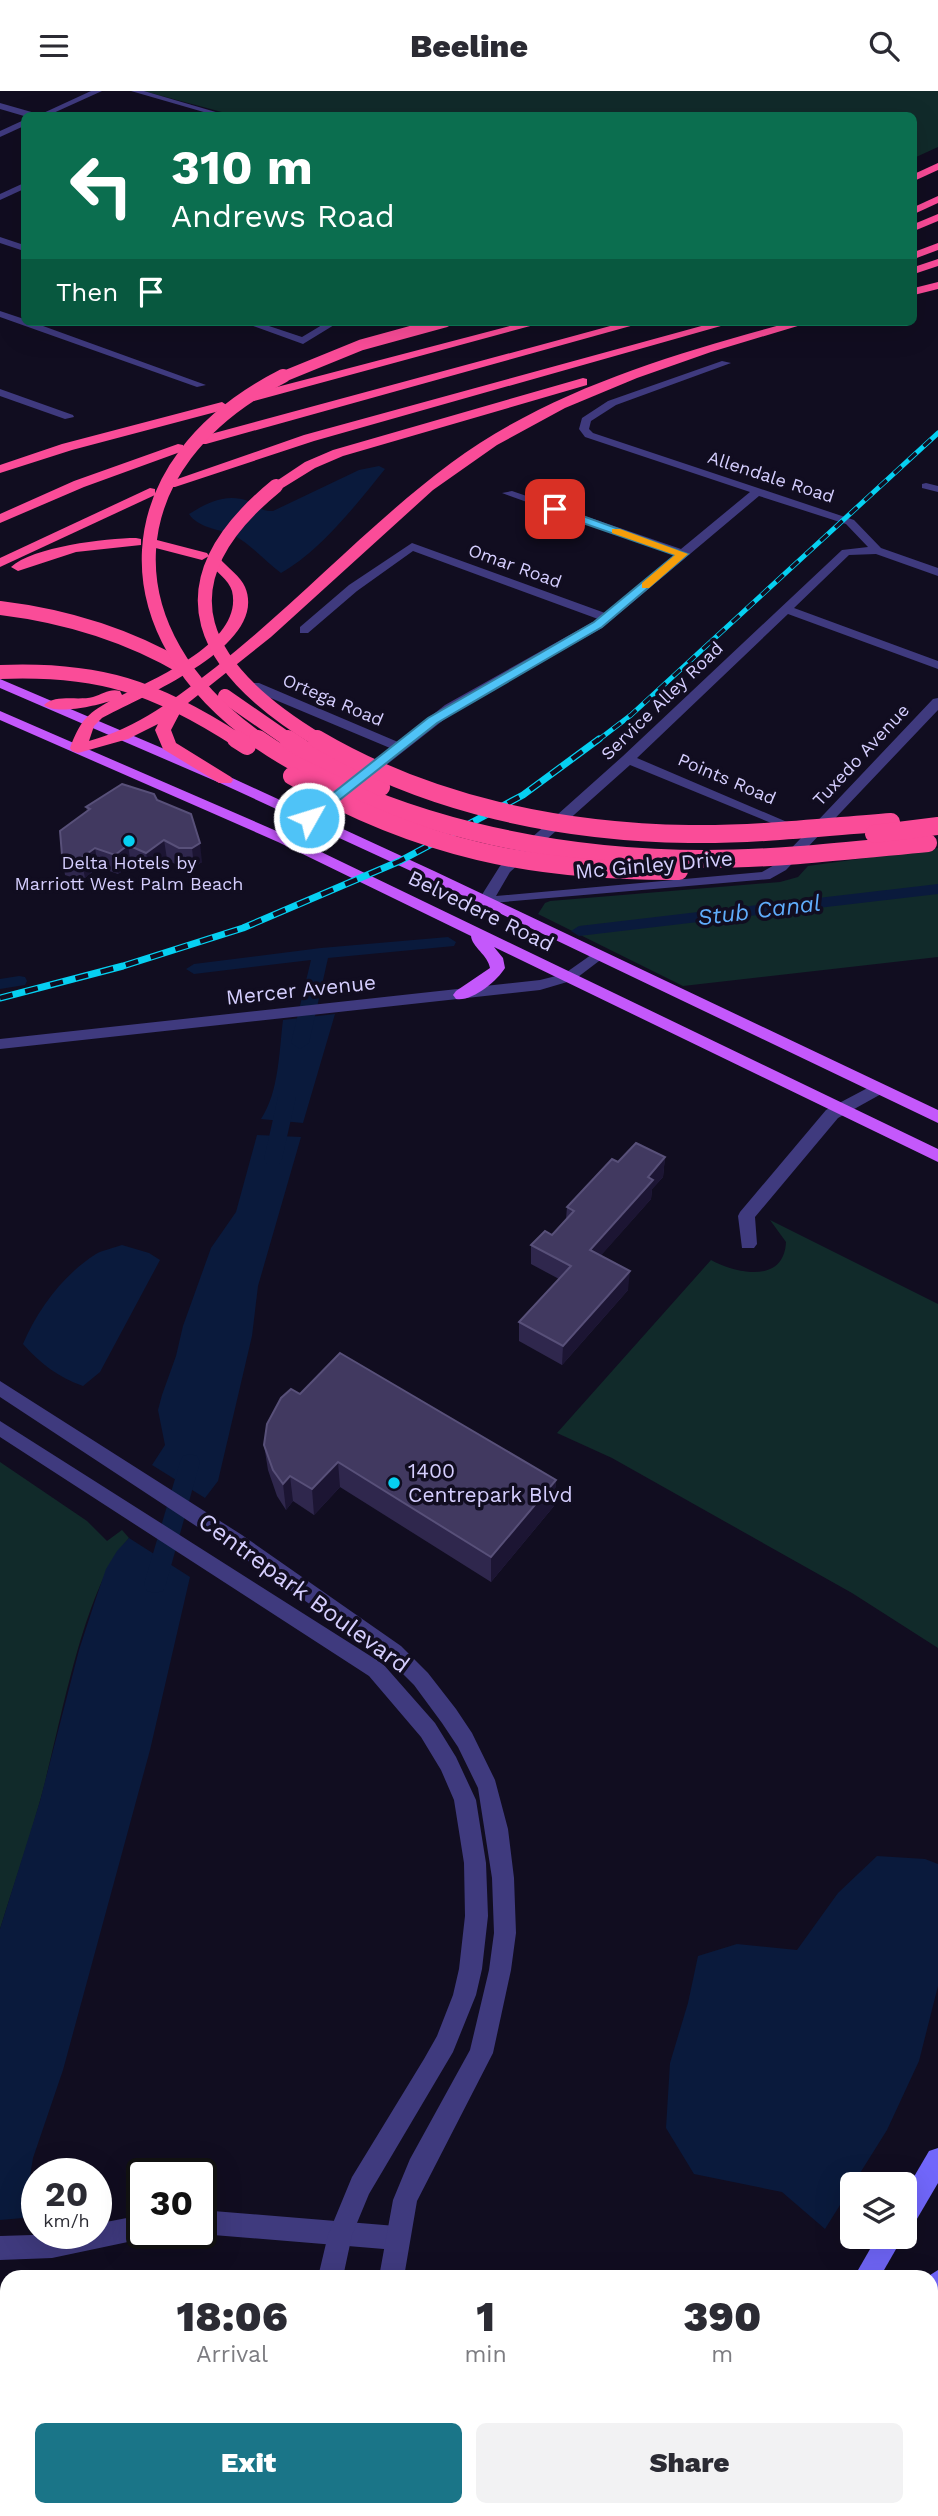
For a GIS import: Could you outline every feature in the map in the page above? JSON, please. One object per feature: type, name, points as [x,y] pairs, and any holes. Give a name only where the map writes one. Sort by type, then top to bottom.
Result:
[{"type":"highway","points":[[917,171],[938,164]]},
{"type":"highway","points":[[917,176],[938,164]]},
{"type":"highway","points":[[917,210],[938,199]]},
{"type":"highway","points":[[917,227],[938,217]]},
{"type":"highway","points":[[917,255],[938,246]]},
{"type":"highway","points":[[917,270],[938,262]]},
{"type":"highway","points":[[917,291],[938,285]]},
{"type":"highway","points":[[430,326],[354,347],[277,380],[221,417],[187,451],[171,474],[156,504],[149,528],[146,553],[149,585],[166,635],[184,664],[210,697],[260,740],[342,787],[436,821],[505,839],[600,853],[692,859],[785,856],[933,842]]},
{"type":"highway","points":[[250,398],[524,326]]},
{"type":"highway","points":[[508,356],[539,340],[586,326]]},
{"type":"highway","points":[[201,441],[624,326]]},
{"type":"highway","points":[[170,485],[309,437],[714,326]]},
{"type":"highway","points":[[790,326],[373,442],[310,465],[276,486],[237,520],[215,551],[204,587],[208,625],[222,654],[258,696],[310,736],[354,760],[412,784],[486,807],[552,821],[622,830],[722,834],[938,818]]},
{"type":"highway","points":[[78,748],[122,736],[176,704],[253,646],[414,499],[470,455],[518,426],[577,397],[707,349]]},
{"type":"highway","points":[[0,470],[67,447],[222,406]]},
{"type":"highway","points":[[0,519],[79,484],[178,448]]},
{"type":"highway","points":[[0,563],[150,492]]},
{"type":"highway","points":[[0,575],[74,548],[136,542]]},
{"type":"highway","points":[[78,748],[89,721],[122,700],[201,659],[225,640],[240,613],[238,588],[231,576],[209,559],[153,543]]},
{"type":"highway","points":[[0,608],[59,617],[123,637],[174,662],[286,738],[342,770],[409,798],[496,824],[586,840],[699,846],[809,841],[938,825]]},
{"type":"highway","points":[[52,705],[106,698],[201,659]]},
{"type":"highway","points":[[0,672],[49,671],[86,674],[149,689],[189,708],[301,781],[361,814],[435,841],[519,861],[621,872],[694,871],[806,861],[933,842]]},
{"type":"highway","points":[[176,704],[164,725],[166,742],[178,754],[225,780]]},
{"type":"main road","name":"Belvedere Road","points":[[0,683],[309,818],[938,1117]]},
{"type":"main road","name":"Belvedere Road","points":[[0,715],[283,839],[938,1156]]},
{"type":"main road","points":[[461,995],[492,976],[498,965],[494,954],[464,926]]},
{"type":"main road","points":[[917,2195],[938,2160]]},
{"type":"main road","points":[[870,2270],[884,2249]]},
{"type":"street","points":[[50,112],[99,91]]},
{"type":"street","points":[[135,91],[210,112]]},
{"type":"street","points":[[0,106],[21,112]]},
{"type":"street","points":[[184,112],[194,108]]},
{"type":"street","points":[[0,134],[21,124]]},
{"type":"street","points":[[0,197],[21,187]]},
{"type":"street","points":[[0,240],[21,247]]},
{"type":"street","points":[[0,314],[21,321]]},
{"type":"street","points":[[34,326],[201,384]]},
{"type":"street","points":[[259,326],[303,341],[327,326]]},
{"type":"street","name":"Allendale Road","points":[[726,363],[612,403],[586,420],[584,429],[589,435],[850,522],[877,550],[938,572]]},
{"type":"street","points":[[0,392],[69,417]]},
{"type":"street","points":[[283,839],[450,708],[607,618],[758,491]]},
{"type":"street","points":[[508,493],[683,554]]},
{"type":"street","name":"Omar Road","points":[[304,631],[353,588],[412,547],[607,618]]},
{"type":"street","name":"Service Alley Road","points":[[485,901],[505,869],[628,759],[846,552],[877,550]]},
{"type":"street","points":[[785,609],[938,664]]},
{"type":"street","name":"Ortega Road","points":[[254,686],[398,747]]},
{"type":"street","name":"Tuxedo Avenue","points":[[811,835],[938,702]]},
{"type":"street","name":"Points Road","points":[[628,759],[811,835]]},
{"type":"street","name":"Mc Ginley Drive","points":[[485,901],[765,876],[781,867],[811,835]]},
{"type":"street","name":"Mercer Avenue","points":[[0,1044],[554,983],[569,978],[598,955]]},
{"type":"street","points":[[748,1244],[746,1216],[832,1114],[877,1089]]},
{"type":"street","name":"Centrepark Boulevard","points":[[0,1388],[235,1541],[394,1652],[421,1679],[465,1740],[488,1787],[503,1878],[505,1933],[500,1969],[481,2053],[419,2168],[405,2200],[392,2270]]},
{"type":"street","name":"Centrepark Boulevard","points":[[0,1428],[376,1670],[405,1699],[432,1733],[466,1801],[477,1883],[475,1936],[469,1981],[446,2042],[383,2150],[341,2234],[332,2270]]},
{"type":"street","points":[[217,2222],[396,2238]]},
{"type":"street","points":[[0,2248],[52,2246],[126,2230]]},
{"type":"green space","points":[[143,91],[938,91],[938,147],[917,157],[917,112],[222,112]]},
{"type":"green space","points":[[938,848],[938,957],[683,986],[538,914],[545,903],[550,901],[780,882],[798,877],[808,866]]},
{"type":"green space","points":[[770,1220],[938,1304],[938,1648],[852,1593],[612,1458],[557,1433],[711,1260],[733,1269],[757,1272],[777,1265],[783,1256],[786,1242]]},
{"type":"green space","points":[[0,1462],[87,1521],[107,1541],[122,1530],[129,1538],[98,1590],[85,1625],[40,1801],[0,1929]]},
{"type":"water","points":[[379,466],[385,469],[337,526],[309,553],[281,573],[240,539],[203,525],[189,514],[210,503],[232,498],[273,511],[359,470]]},
{"type":"water","points":[[335,1014],[303,1123],[261,1119],[275,1084],[283,1020]]},
{"type":"water","points":[[257,1135],[301,1137],[258,1286],[252,1336],[218,1481],[205,1498],[152,1465],[165,1445],[158,1410],[183,1326],[211,1248],[236,1212]]},
{"type":"water","points":[[122,1245],[149,1253],[160,1260],[100,1372],[83,1386],[50,1369],[23,1344],[36,1318],[62,1282],[96,1254]]},
{"type":"water","points":[[129,1538],[190,1577],[150,1750],[63,2070],[33,2158],[21,2158],[21,2218],[0,2220],[0,1929],[40,1801],[79,1650],[106,1569]]},
{"type":"water","points":[[877,1856],[925,1859],[938,1864],[938,1986],[919,2061],[887,2130],[861,2172],[840,2172],[840,2205],[825,2229],[782,2192],[694,2174],[666,2128],[670,2063],[688,2003],[698,1956],[737,1944],[797,1950],[838,1893]]},
{"type":"building","points":[[122,784],[154,794],[157,800],[191,814],[200,843],[192,848],[179,848],[164,840],[146,853],[128,845],[115,855],[95,848],[81,858],[70,859],[62,855],[60,831],[90,809],[86,807]]},
{"type":"building","points":[[636,1143],[665,1157],[648,1177],[653,1180],[590,1250],[630,1271],[563,1346],[519,1322],[571,1266],[531,1245],[545,1231],[552,1235],[574,1211],[567,1207],[612,1159],[618,1162]]},
{"type":"building","name":"1400 Centrepark Blvd","points":[[340,1353],[556,1480],[491,1557],[338,1462],[312,1489],[290,1476],[283,1484],[273,1470],[264,1445],[267,1424],[281,1398],[291,1389],[300,1394]]},
{"type":"waterway","name":"Stub Canal","points":[[579,931],[938,889]]},
{"type":"waterway","name":"Stub Canal","points":[[321,953],[448,942]]},
{"type":"waterway","name":"Stub Canal","points":[[194,969],[321,953]]},
{"type":"waterway","points":[[300,1043],[321,953]]},
{"type":"waterway","name":"Stub Canal","points":[[0,984],[19,981]]},
{"type":"waterway","points":[[273,1159],[287,1097]]},
{"type":"waterway","points":[[155,1584],[190,1462]]},
{"type":"railway","points":[[597,741],[631,715],[938,433]]},
{"type":"railway","points":[[0,998],[123,966],[243,928],[400,861],[523,795],[599,739]]},
{"type":"slow traffic","points":[[616,531],[683,554],[645,585]]},
{"type":"place","name":"Delta Hotels by Marriott West Palm Beach","points":[[129,841]]},
{"type":"place","name":"1400 Centrepark Blvd","points":[[394,1483]]},
{"type":"route","points":[[309,818],[433,720],[468,697],[598,625],[683,554],[555,509]]}]
